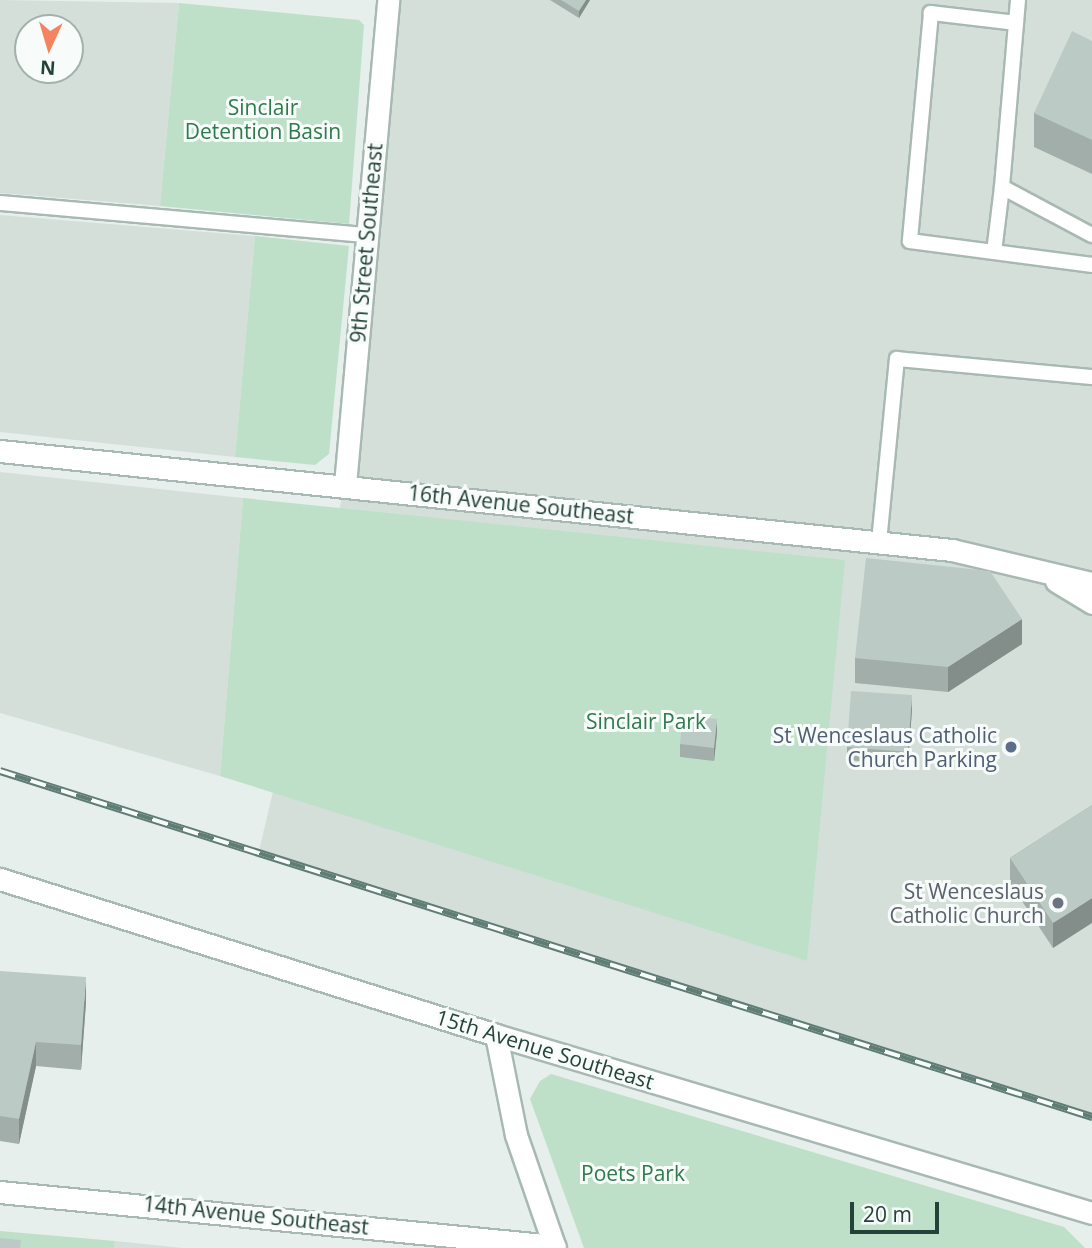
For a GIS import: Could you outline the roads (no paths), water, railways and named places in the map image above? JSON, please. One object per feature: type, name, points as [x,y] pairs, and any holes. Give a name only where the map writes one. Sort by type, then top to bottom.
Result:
[{"type":"street","name":"9th Street Southeast","points":[[345,485],[367,235],[383,1]]},
{"type":"street","name":"16th Avenue Southeast","points":[[0,451],[879,541],[952,550],[1092,583]]},
{"type":"street","name":"16th Avenue Southeast","points":[[1039,570],[1092,603]]},
{"type":"street","name":"15th Avenue Southeast","points":[[0,879],[496,1035],[1092,1213]]},
{"type":"street","points":[[496,1035],[516,1135],[555,1247]]},
{"type":"street","name":"14th Avenue Southeast","points":[[0,1192],[555,1247]]},
{"type":"lane","points":[[994,252],[1018,0]]},
{"type":"lane","points":[[1016,23],[931,12],[910,241],[1092,265]]},
{"type":"lane","points":[[1002,187],[1092,234]]},
{"type":"lane","points":[[0,204],[367,235]]},
{"type":"lane","points":[[879,541],[897,359],[1092,376]]},
{"type":"railway","points":[[0,771],[1092,1117]]},
{"type":"place","name":"St Wenceslaus Catholic Church Parking","points":[[1011,747]]},
{"type":"place","name":"St Wenceslaus Catholic Church","points":[[1058,903]]},
{"type":"park label","name":"Sinclair Detention Basin","points":[[263,119]]},
{"type":"park label","name":"Sinclair Park","points":[[646,721]]},
{"type":"park label","name":"Poets Park","points":[[633,1173]]}]
